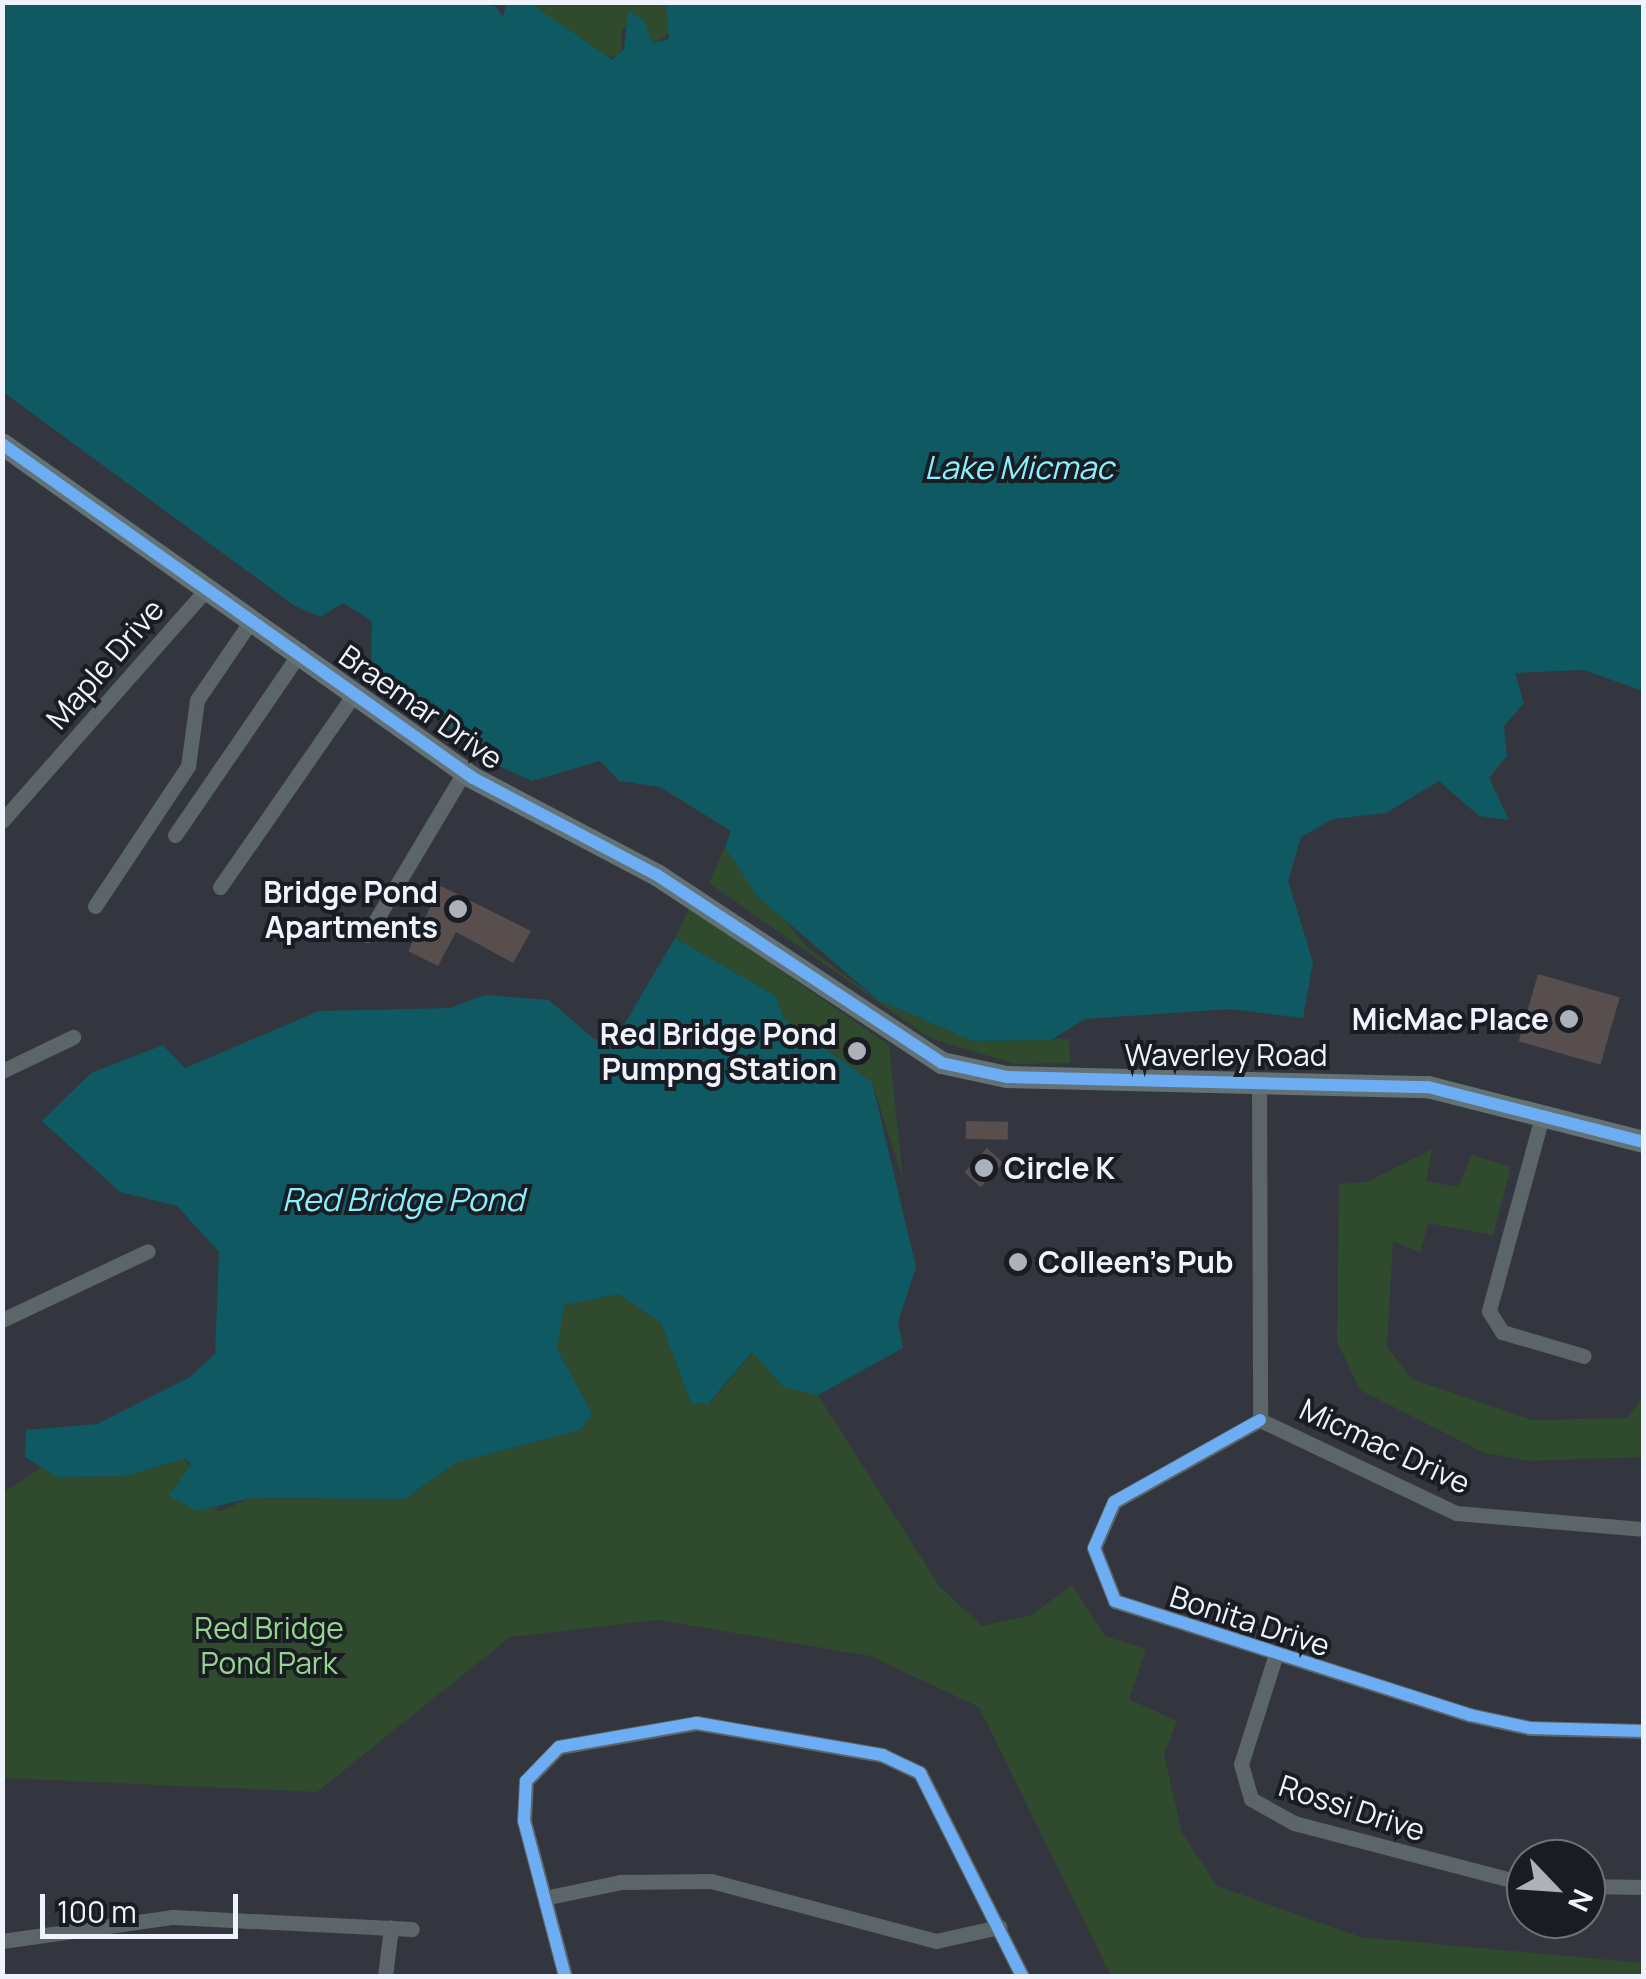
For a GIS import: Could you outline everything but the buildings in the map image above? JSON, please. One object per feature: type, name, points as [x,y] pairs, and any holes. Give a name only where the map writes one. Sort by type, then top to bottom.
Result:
[{"type":"main road","name":"Braemar Drive","points":[[2,444],[301,651],[464,772],[657,875],[823,990]]},
{"type":"main road","name":"Waverley Road","points":[[823,990],[958,1069],[1259,1084],[1377,1081],[1543,1112],[1644,1142]]},
{"type":"street","name":"Maple Drive","points":[[2,821],[208,587]]},
{"type":"street","points":[[95,906],[188,766],[197,700],[253,618]]},
{"type":"street","points":[[175,835],[301,651]]},
{"type":"street","points":[[220,887],[356,693]]},
{"type":"street","points":[[367,935],[464,772]]},
{"type":"street","points":[[2,1071],[72,1037]]},
{"type":"street","name":"Micmac Drive","points":[[1259,1084],[1260,1420],[1456,1513],[1644,1529]]},
{"type":"street","points":[[1543,1112],[1488,1311],[1502,1332],[1584,1356]]},
{"type":"street","points":[[2,1320],[148,1251]]},
{"type":"street","name":"Bonita Drive","points":[[1260,1420],[1114,1502],[1096,1530],[1094,1562],[1126,1608],[1504,1722],[1644,1731]]},
{"type":"street","name":"Rossi Drive","points":[[1276,1656],[1241,1764],[1251,1799],[1294,1822],[1506,1879]]},
{"type":"street","points":[[565,1976],[548,1897],[522,1808],[539,1762],[576,1744],[732,1724],[912,1767],[934,1790],[1022,1976]]},
{"type":"street","points":[[548,1897],[621,1882],[712,1882],[936,1941],[999,1928]]},
{"type":"street","points":[[1606,1886],[1644,1887]]},
{"type":"street","points":[[2,1941],[174,1917],[412,1929]]},
{"type":"street","points":[[385,1976],[391,1927]]},
{"type":"green space","points":[[530,3],[666,3],[672,31],[653,44],[635,17],[622,30],[621,54],[605,59]]},
{"type":"green space","points":[[725,847],[807,947],[878,1000],[973,1041],[1069,1039],[1070,1063],[1015,1064],[930,1038],[709,883]]},
{"type":"green space","points":[[689,908],[889,1045],[903,1180],[872,1082],[784,1020],[776,996],[675,938]]},
{"type":"green space","points":[[1432,1149],[1426,1181],[1458,1187],[1472,1155],[1511,1167],[1493,1235],[1428,1223],[1420,1252],[1393,1241],[1387,1346],[1412,1379],[1532,1420],[1628,1418],[1643,1397],[1643,1457],[1532,1461],[1485,1453],[1360,1390],[1337,1341],[1339,1184],[1367,1182]]},
{"type":"green space","name":"Red Bridge Pond Park","points":[[619,1294],[661,1323],[691,1403],[710,1403],[753,1352],[783,1387],[818,1395],[939,1586],[982,1626],[1031,1615],[1072,1585],[1105,1636],[1146,1649],[1129,1699],[1177,1721],[1164,1755],[1182,1833],[1217,1886],[1360,1937],[1643,1963],[1643,1976],[1111,1976],[979,1707],[870,1656],[658,1620],[510,1637],[317,1792],[3,1778],[3,1493],[42,1467],[57,1477],[125,1476],[185,1459],[218,1512],[250,1498],[405,1499],[455,1463],[581,1430],[592,1413],[557,1349],[563,1305]]},
{"type":"water","name":"Lake Micmac","points":[[463,2],[495,6],[503,17],[506,4],[530,3],[612,60],[624,49],[628,11],[644,20],[652,43],[669,39],[666,3],[1643,3],[1643,691],[1584,670],[1515,673],[1524,703],[1504,726],[1507,756],[1489,778],[1509,820],[1479,816],[1439,781],[1386,813],[1333,819],[1301,837],[1288,881],[1313,962],[1303,1018],[1231,1009],[1085,1019],[1051,1040],[973,1041],[878,1000],[757,896],[725,847],[731,831],[660,787],[619,781],[600,761],[532,781],[499,766],[371,669],[372,621],[343,603],[320,617],[295,606],[3,392],[3,3]]},
{"type":"water","name":"Red Bridge Pond","points":[[675,938],[776,996],[784,1020],[872,1082],[916,1267],[898,1322],[903,1348],[818,1395],[783,1387],[752,1352],[709,1403],[691,1403],[661,1323],[619,1294],[564,1305],[557,1349],[592,1413],[581,1430],[455,1463],[405,1499],[250,1498],[197,1511],[169,1496],[191,1464],[185,1459],[125,1476],[57,1477],[25,1457],[26,1430],[97,1424],[190,1377],[215,1354],[219,1252],[177,1206],[120,1192],[42,1121],[91,1073],[163,1045],[185,1068],[319,1011],[450,1008],[485,995],[549,1000],[594,1039],[615,1040]]},
{"type":"cycle path","points":[[2,444],[473,778],[657,875],[942,1063],[1007,1077],[1428,1087],[1644,1142]]},
{"type":"cycle path","points":[[1260,1420],[1114,1502],[1094,1548],[1115,1601],[1470,1715],[1530,1728],[1644,1731]]},
{"type":"cycle path","points":[[565,1976],[524,1821],[526,1781],[559,1747],[697,1723],[882,1755],[920,1773],[1022,1976]]},
{"type":"place","name":"Bridge Pond Apartments","points":[[458,909]]},
{"type":"place","name":"MicMac Place","points":[[1569,1019]]},
{"type":"place","name":"Red Bridge Pond Pumpng Station","points":[[857,1051]]},
{"type":"place","name":"Circle K","points":[[984,1168]]},
{"type":"place","name":"Colleen's Pub","points":[[1018,1262]]}]
